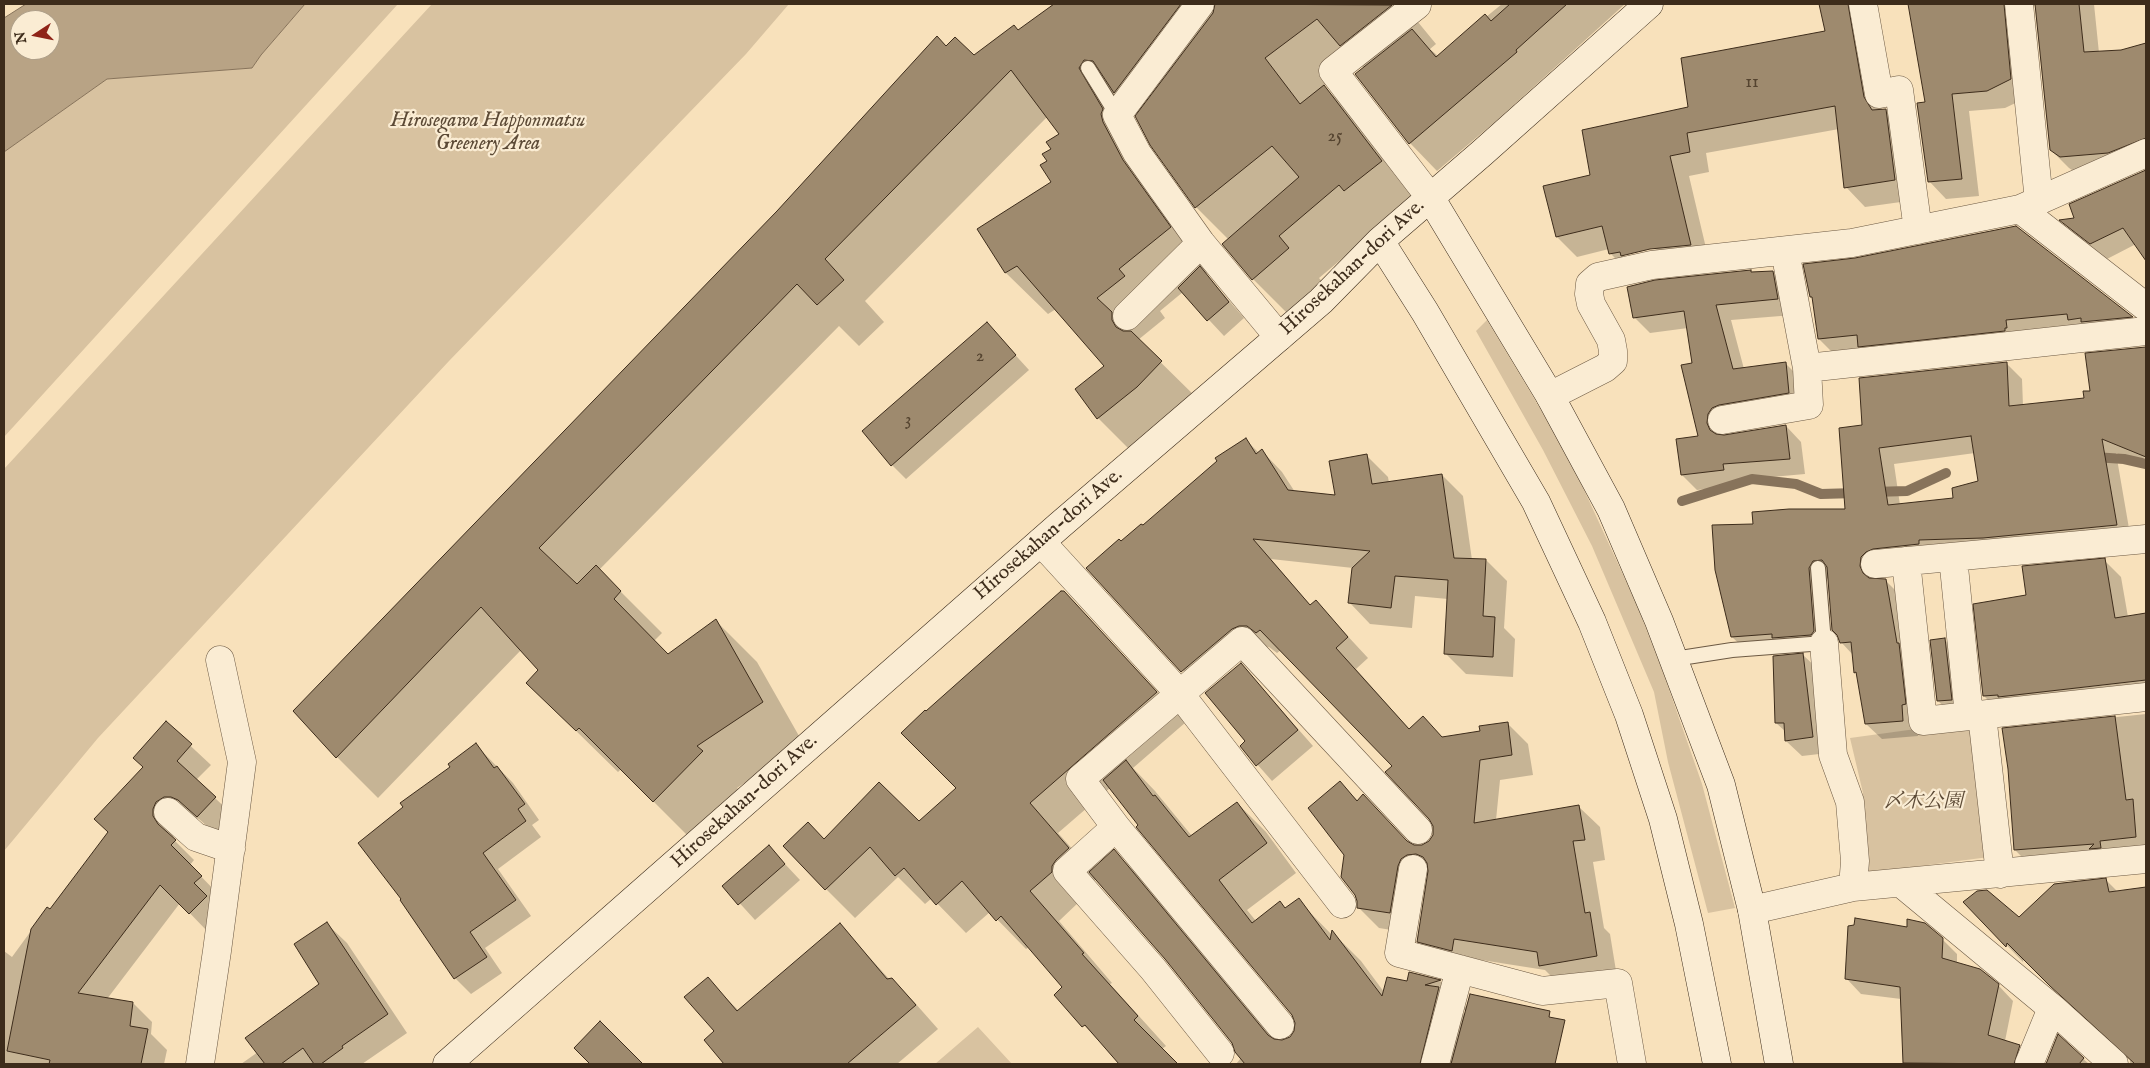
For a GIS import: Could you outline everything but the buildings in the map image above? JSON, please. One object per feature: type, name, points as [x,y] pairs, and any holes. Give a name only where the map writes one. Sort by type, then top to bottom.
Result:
[{"type":"street","name":"Hirosekahan-dori Ave.","points":[[447,1064],[1041,542],[1321,301],[1380,241],[1649,4]]},
{"type":"street","points":[[1863,4],[1879,94],[1899,90],[1918,230]]},
{"type":"street","points":[[2019,4],[2030,205],[2146,307]]},
{"type":"street","points":[[1197,5],[1117,115],[1138,152],[1201,243],[1279,337]]},
{"type":"street","points":[[1417,5],[1333,71],[1430,197],[1550,396],[1611,509],[1674,659],[1721,785],[1752,910],[1779,1064]]},
{"type":"street","points":[[1550,396],[1605,368],[1612,361],[1611,340],[1591,304],[1589,294],[1590,284],[1598,277],[1652,265],[1852,243],[2030,205],[2146,153]]},
{"type":"street","points":[[1380,241],[1425,312],[1536,502],[1595,630],[1629,715],[1663,819],[1689,924],[1717,1064]]},
{"type":"street","points":[[1127,316],[1201,243]]},
{"type":"street","points":[[1722,420],[1809,405],[1807,368],[1784,251]]},
{"type":"street","points":[[1807,368],[2146,331]]},
{"type":"street","points":[[1875,564],[2146,539]]},
{"type":"street","points":[[1041,542],[1180,694],[1342,904]]},
{"type":"street","points":[[1953,557],[2000,874]]},
{"type":"street","points":[[1906,561],[1923,721],[2146,697]]},
{"type":"street","points":[[1280,1025],[1116,827],[1080,779],[1242,641],[1418,830]]},
{"type":"street","points":[[1824,643],[1834,755],[1850,802],[1855,860],[1853,887]]},
{"type":"street","points":[[200,1064],[242,762],[220,660]]},
{"type":"street","points":[[168,812],[196,837],[231,849]]},
{"type":"street","points":[[1116,827],[1067,872],[1153,969],[1220,1053]]},
{"type":"street","points":[[1752,910],[1853,887],[2146,860]]},
{"type":"street","points":[[1413,869],[1399,953],[1542,991],[1618,983],[1632,1064]]},
{"type":"street","points":[[1901,883],[2052,1008],[2114,1064]]},
{"type":"street","points":[[1435,1064],[1460,969]]},
{"type":"street","points":[[2029,1064],[2052,1008]]},
{"type":"lane","points":[[1088,68],[1117,115]]},
{"type":"lane","points":[[1674,659],[1732,650],[1824,643],[1818,568]]},
{"type":"green space","points":[[305,4],[398,4],[4,437],[4,152],[107,79],[252,68]]},
{"type":"green space","name":"Hirosegawa Happonmatsu Greenery Area","points":[[432,4],[789,4],[746,54],[449,361],[98,738],[4,851],[4,469]]},
{"type":"green space","points":[[1487,320],[1568,455],[1637,605],[1702,784],[1735,908],[1708,913],[1668,762],[1654,692],[1592,546],[1543,450],[1476,331]]},
{"type":"green space","name":"〆木公園","points":[[1974,721],[1989,857],[1867,873],[1863,831],[1863,793],[1850,738]]},
{"type":"green space","points":[[978,1027],[1012,1064],[935,1064]]},
{"type":"shaded area","points":[[26,4],[305,4],[252,68],[107,79],[4,152],[4,18],[10,14],[10,60],[60,60],[60,10],[17,10]]},
{"type":"waterway","points":[[2094,457],[2124,459],[2146,464]]},
{"type":"waterway","points":[[1873,492],[1907,491],[1946,473]]},
{"type":"waterway","points":[[1682,501],[1752,479],[1796,484],[1821,494],[1856,493]]}]
